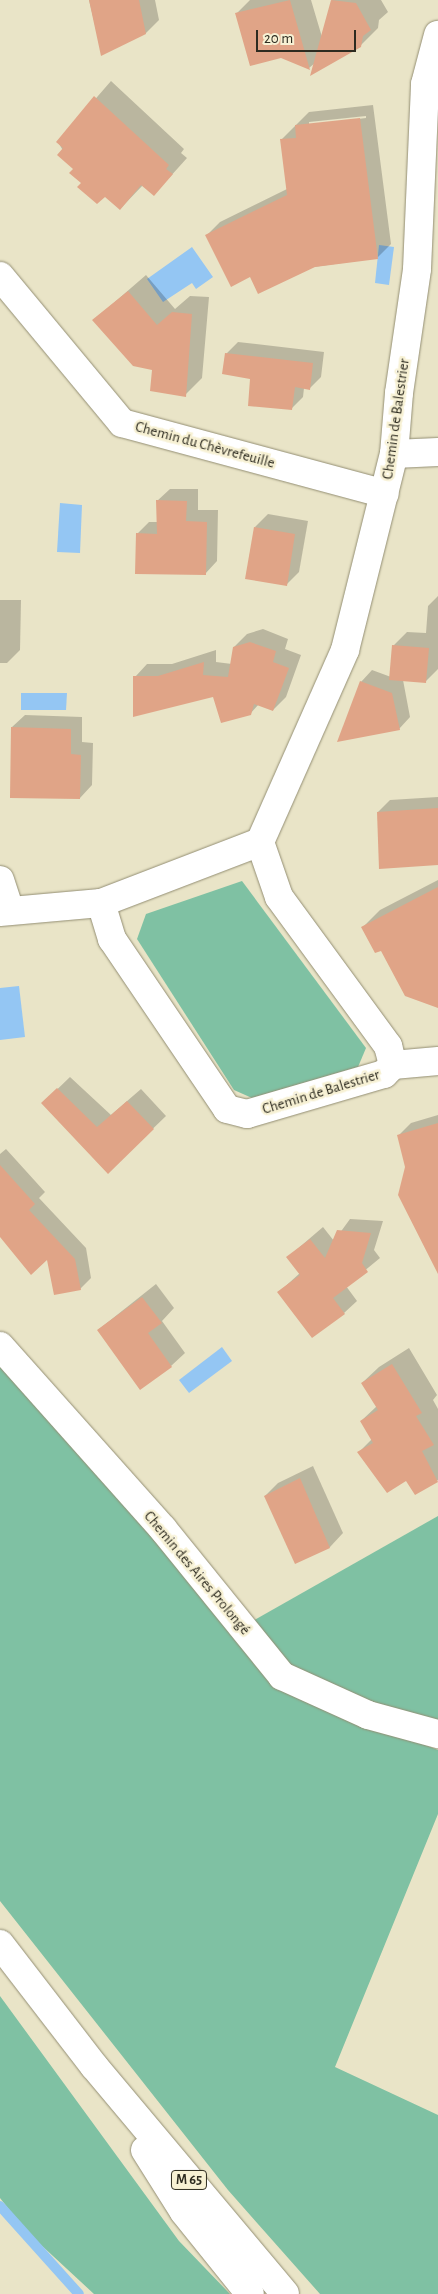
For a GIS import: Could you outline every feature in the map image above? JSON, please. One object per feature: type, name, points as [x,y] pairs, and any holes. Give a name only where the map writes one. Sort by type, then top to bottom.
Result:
[{"type":"street","name":"Chemin de Balestrier","points":[[101,903],[112,939],[226,1109],[246,1114],[384,1074],[393,1065],[388,1046],[279,896],[260,842],[345,650],[394,454],[417,269],[425,84],[438,36]]},
{"type":"street","name":"Chemin du Chèvrefeuille","points":[[0,276],[122,423],[385,494]]},
{"type":"street","points":[[394,454],[438,452]]},
{"type":"street","points":[[0,880],[5,911],[101,903],[260,842]]},
{"type":"street","points":[[393,1065],[438,1061]]},
{"type":"street","name":"Chemin des Aires Prolongé","points":[[0,1346],[163,1529],[282,1676],[368,1715],[438,1734]]},
{"type":"street","name":"M 65","points":[[0,1944],[94,2066],[285,2294]]},
{"type":"street","name":"M 65","points":[[94,2066],[184,2212],[250,2294]]},
{"type":"green space","points":[[242,881],[366,1048],[358,1067],[252,1098],[234,1090],[137,939],[146,914]]},
{"type":"green space","points":[[0,1354],[281,1687],[438,1750],[438,1814],[335,2067],[438,2115],[438,2294],[320,2294],[228,2190],[0,1901]]},
{"type":"green space","points":[[438,1516],[438,1732],[282,1676],[242,1627]]},
{"type":"green space","points":[[0,1996],[179,2241],[230,2294],[94,2294],[26,2231],[0,2198]]},
{"type":"water","points":[[379,245],[394,247],[389,285],[375,283]]},
{"type":"water","points":[[192,247],[213,277],[196,289],[192,283],[163,302],[147,279]]},
{"type":"water","points":[[60,503],[82,505],[80,553],[57,552]]},
{"type":"water","points":[[21,693],[67,693],[66,710],[21,710]]},
{"type":"water","points":[[19,986],[25,1037],[0,1040],[0,988]]},
{"type":"water","points":[[222,1347],[232,1361],[189,1393],[179,1380]]},
{"type":"building","points":[[89,0],[139,0],[146,34],[101,56]]},
{"type":"building","points":[[290,0],[310,70],[281,58],[250,66],[235,13]]},
{"type":"building","points":[[331,0],[356,3],[371,30],[363,36],[361,47],[310,76]]},
{"type":"building","points":[[94,96],[169,165],[166,169],[173,174],[154,196],[141,185],[120,210],[105,197],[97,204],[77,187],[81,183],[69,173],[73,169],[57,155],[63,148],[56,142]]},
{"type":"building","points":[[360,118],[378,259],[315,267],[258,294],[250,277],[231,287],[205,235],[287,195],[280,139],[296,138],[295,125]]},
{"type":"building","points":[[128,291],[157,325],[172,312],[192,314],[186,397],[150,391],[152,370],[133,366],[92,320]]},
{"type":"building","points":[[225,353],[313,363],[310,390],[295,387],[292,410],[248,406],[250,379],[222,374]]},
{"type":"building","points":[[156,500],[187,501],[186,521],[207,522],[206,575],[135,574],[136,533],[157,534]]},
{"type":"building","points":[[254,527],[295,534],[287,586],[245,579]]},
{"type":"building","points":[[250,642],[276,651],[273,662],[289,668],[273,711],[254,704],[251,715],[221,723],[213,697],[133,717],[133,676],[158,676],[204,662],[203,675],[228,677],[233,647]]},
{"type":"building","points":[[392,645],[429,648],[426,683],[389,680]]},
{"type":"building","points":[[360,681],[392,693],[400,730],[337,742]]},
{"type":"building","points":[[11,727],[71,729],[71,754],[81,755],[80,799],[10,798]]},
{"type":"building","points":[[438,808],[438,865],[379,869],[377,812]]},
{"type":"building","points":[[438,887],[438,1008],[405,996],[381,951],[375,953],[361,927]]},
{"type":"building","points":[[57,1088],[97,1127],[127,1101],[154,1129],[108,1174],[41,1103]]},
{"type":"building","points":[[438,1123],[438,1274],[398,1195],[405,1167],[397,1135]]},
{"type":"building","points":[[0,1165],[35,1204],[29,1210],[75,1259],[81,1290],[54,1295],[47,1260],[31,1275],[0,1237]]},
{"type":"building","points":[[337,1230],[371,1233],[362,1263],[368,1272],[333,1298],[345,1314],[312,1338],[277,1292],[300,1275],[286,1257],[310,1239],[325,1258]]},
{"type":"building","points":[[142,1297],[162,1323],[148,1333],[172,1367],[140,1390],[97,1330]]},
{"type":"building","points":[[392,1364],[422,1413],[416,1416],[434,1445],[422,1451],[438,1482],[415,1495],[406,1481],[387,1493],[357,1452],[373,1443],[360,1421],[378,1410],[361,1383]]},
{"type":"building","points":[[300,1478],[330,1548],[295,1564],[264,1496]]},
{"type":"waterway","points":[[0,2206],[79,2294]]}]
